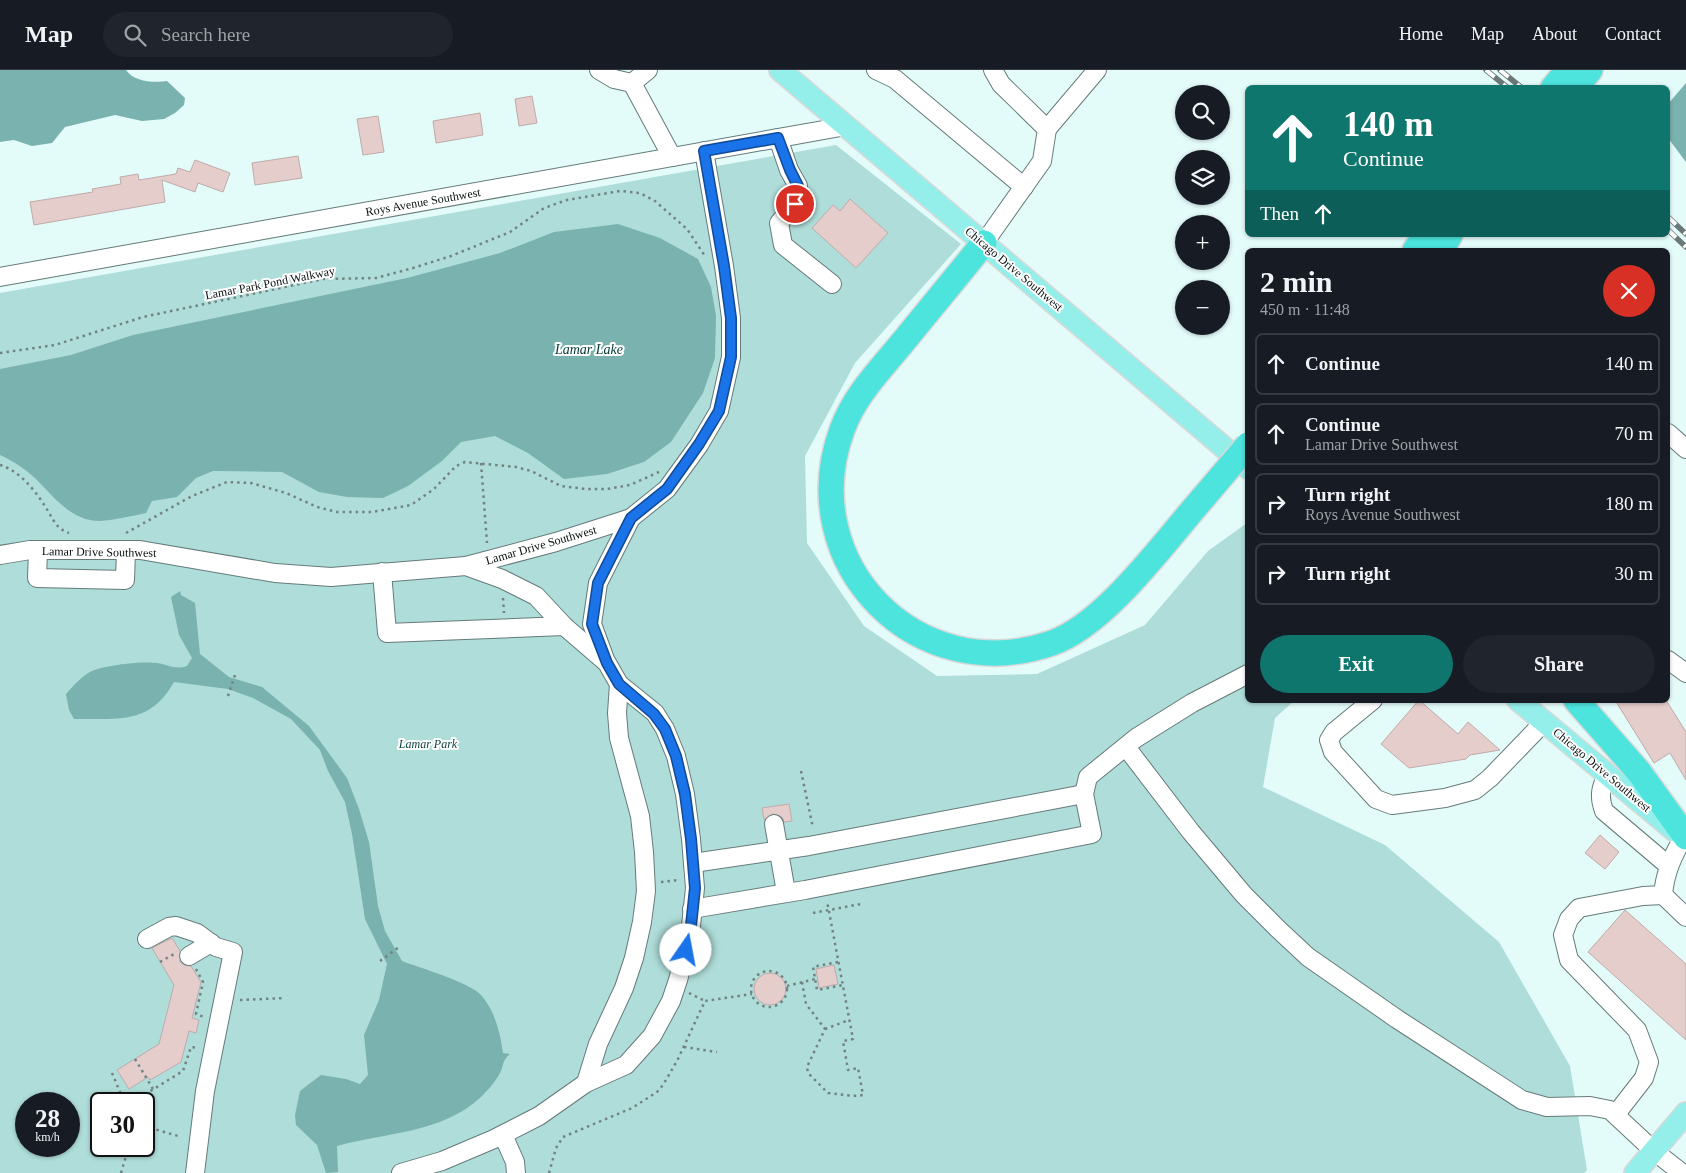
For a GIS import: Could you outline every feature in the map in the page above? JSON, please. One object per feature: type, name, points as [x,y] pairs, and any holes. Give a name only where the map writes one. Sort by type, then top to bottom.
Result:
[{"type":"highway","points":[[1556,85],[1568,70]]},
{"type":"highway","points":[[1578,85],[1590,70]]},
{"type":"highway","points":[[1417,248],[1426,237]]},
{"type":"highway","points":[[1442,248],[1449,237]]},
{"type":"highway","points":[[984,243],[856,399],[842,431],[830,480],[835,526],[848,566],[873,601],[905,627],[944,645],[978,653],[1016,651],[1053,643],[1092,621],[1126,587],[1245,449]]},
{"type":"highway","points":[[1579,703],[1639,772],[1685,839]]},
{"type":"main road","name":"Chicago Drive Southwest","points":[[780,70],[1245,465]]},
{"type":"main road","name":"Chicago Drive Southwest","points":[[1522,703],[1685,839]]},
{"type":"main road","points":[[1634,1173],[1686,1113]]},
{"type":"street","points":[[599,70],[614,79],[632,83],[672,157]]},
{"type":"street","points":[[632,83],[648,70]]},
{"type":"street","points":[[876,70],[895,79],[1024,187]]},
{"type":"street","points":[[993,70],[1001,84],[1047,129]]},
{"type":"street","points":[[984,243],[1042,161],[1047,129],[1097,70]]},
{"type":"street","name":"Roys Avenue Southwest","points":[[0,278],[846,126]]},
{"type":"street","points":[[778,138],[798,186],[795,204],[778,223],[782,245],[832,284]]},
{"type":"street","name":"Lamar Drive Southwest","points":[[0,555],[125,542],[154,551],[275,574],[330,577],[466,566],[556,542],[631,518],[667,489],[699,444],[719,411],[731,357],[731,318],[704,151]]},
{"type":"street","points":[[1670,435],[1686,449]]},
{"type":"street","points":[[607,663],[592,624],[598,583],[631,518]]},
{"type":"street","points":[[38,550],[37,578],[125,580],[125,542]]},
{"type":"street","name":"Lamar Drive Southwest","points":[[401,1173],[442,1161],[503,1134],[540,1116],[586,1083],[626,1065],[652,1036],[671,1001],[690,935],[693,871],[685,794],[676,756],[665,729],[654,714],[619,684],[607,663],[564,626],[536,596],[502,579],[466,566]]},
{"type":"street","points":[[382,572],[386,633],[564,626]]},
{"type":"street","points":[[1670,661],[1686,673]]},
{"type":"street","points":[[692,909],[824,886],[1092,834],[1084,794],[1088,777],[1169,716],[1245,676]]},
{"type":"street","points":[[586,1083],[598,1044],[624,988],[634,958],[642,922],[645,884],[644,852],[640,816],[620,738],[617,713],[619,684]]},
{"type":"street","points":[[1369,703],[1334,732],[1329,740],[1333,752],[1376,799],[1392,805],[1445,798],[1475,790],[1490,778],[1544,722]]},
{"type":"street","points":[[1126,747],[1185,824],[1244,895],[1308,957],[1389,1014],[1522,1100],[1547,1107],[1602,1107],[1616,1114],[1654,1151],[1682,1173]]},
{"type":"street","points":[[1607,775],[1601,788],[1600,798],[1604,811],[1669,866]]},
{"type":"street","points":[[693,871],[778,851],[1084,794]]},
{"type":"street","points":[[774,824],[786,892]]},
{"type":"street","points":[[1662,895],[1665,876],[1669,866],[1685,839]]},
{"type":"street","points":[[1616,1114],[1644,1078],[1649,1062],[1637,1030],[1570,960],[1563,935],[1569,919],[1580,908],[1643,896],[1662,895],[1686,917]]},
{"type":"street","points":[[148,939],[169,927],[176,926],[197,933],[216,947],[233,952],[205,1092],[195,1173]]},
{"type":"street","points":[[189,956],[211,943]]},
{"type":"street","points":[[503,1134],[515,1162],[516,1173]]},
{"type":"path","name":"Lamar Park Pond Walkway","points":[[0,353],[55,345],[143,318],[323,279],[376,278],[451,256],[510,232],[544,208],[567,200],[620,191],[640,193],[655,200],[687,230],[709,263]]},
{"type":"path","points":[[125,542],[192,496],[227,482],[252,483],[286,493],[317,507],[337,512],[372,512],[411,505],[434,489],[456,466],[465,462],[516,467],[531,471],[561,486],[584,489],[607,489],[630,485],[664,469]]},
{"type":"path","points":[[0,465],[20,477],[36,492],[60,530],[76,534]]},
{"type":"path","points":[[228,696],[235,674]]},
{"type":"path","points":[[801,771],[816,844]]},
{"type":"path","points":[[645,884],[693,871]]},
{"type":"path","points":[[824,886],[843,985],[849,1020],[852,1039],[843,1040],[848,1070],[858,1068],[863,1095],[852,1097],[841,1093],[828,1093],[808,1073],[808,1063],[825,1030],[849,1020]]},
{"type":"path","points":[[813,913],[861,904]]},
{"type":"path","points":[[380,961],[400,947]]},
{"type":"path","points":[[160,962],[184,948],[203,982],[196,1014],[210,1019]]},
{"type":"path","points":[[838,962],[813,967],[817,990],[843,985]]},
{"type":"path","points":[[765,972],[777,973],[782,976],[787,986],[785,998],[776,1006],[764,1007],[755,1000],[752,994],[753,983],[756,978],[765,972]]},
{"type":"path","points":[[787,986],[815,979]]},
{"type":"path","points":[[802,982],[806,1004],[825,1030]]},
{"type":"path","points":[[549,1173],[556,1148],[563,1137],[624,1112],[650,1098],[663,1085],[684,1047],[705,1001],[752,994]]},
{"type":"path","points":[[224,999],[263,1000],[286,998]]},
{"type":"path","points":[[148,1092],[183,1071],[191,1046],[202,1049]]},
{"type":"path","points":[[684,1047],[717,1052]]},
{"type":"path","points":[[135,1059],[153,1089]]},
{"type":"path","points":[[112,1073],[120,1092]]},
{"type":"path","points":[[155,1129],[178,1136]]},
{"type":"path","points":[[121,1173],[126,1157]]},
{"type":"green space","name":"Lamar Park","points":[[836,145],[961,244],[855,363],[805,456],[807,543],[864,626],[937,676],[1037,674],[1145,625],[1208,551],[1245,524],[1245,703],[1292,703],[1275,718],[1263,787],[1385,845],[1499,942],[1570,1066],[1587,1170],[1584,1173],[0,1173],[0,293]]},
{"type":"water","points":[[0,70],[126,70],[134,77],[150,82],[167,81],[185,98],[184,105],[164,119],[142,121],[115,115],[65,127],[52,143],[32,146],[14,140],[0,142]]},
{"type":"water","points":[[1686,83],[1686,162],[1670,141],[1670,102]]},
{"type":"water","name":"Lamar Lake","points":[[618,224],[660,238],[698,259],[711,287],[716,316],[715,358],[703,393],[671,442],[644,462],[607,474],[564,479],[528,453],[495,436],[461,442],[442,461],[408,486],[383,498],[347,497],[319,492],[282,472],[213,471],[196,478],[177,497],[152,501],[146,513],[100,521],[80,517],[64,507],[27,471],[0,455],[0,369],[71,355],[133,335],[407,278],[500,253],[554,232]]},
{"type":"water","points":[[180,591],[181,595],[195,603],[200,654],[229,677],[262,687],[309,726],[347,778],[369,842],[378,906],[385,931],[402,961],[455,980],[481,995],[490,1008],[496,1022],[503,1053],[510,1054],[504,1061],[500,1073],[483,1095],[465,1109],[449,1118],[412,1130],[337,1146],[338,1172],[326,1173],[317,1145],[296,1125],[295,1115],[300,1091],[321,1075],[346,1079],[360,1084],[368,1075],[364,1035],[379,1000],[387,964],[365,919],[352,834],[345,802],[328,771],[320,750],[291,719],[253,698],[228,689],[174,682],[154,706],[143,713],[131,717],[74,719],[69,710],[66,694],[81,678],[92,671],[115,665],[142,663],[157,663],[175,667],[187,666],[192,658],[179,635],[171,597]]},
{"type":"building","points":[[532,96],[537,123],[519,126],[515,99]]},
{"type":"building","points":[[480,113],[483,135],[436,143],[433,121]]},
{"type":"building","points":[[378,116],[384,152],[363,155],[357,119]]},
{"type":"building","points":[[298,156],[302,178],[255,185],[252,163]]},
{"type":"building","points":[[195,160],[230,173],[223,192],[198,183],[195,192],[162,180],[165,202],[34,225],[30,202],[93,192],[92,189],[121,184],[120,177],[138,174],[139,180],[176,174],[178,168],[190,172]]},
{"type":"building","points":[[850,199],[888,233],[856,268],[812,228],[833,205],[840,211]]},
{"type":"building","points":[[1416,703],[1422,703],[1458,734],[1468,722],[1500,750],[1470,755],[1466,759],[1409,768],[1381,744]]},
{"type":"building","points":[[1617,703],[1668,703],[1686,732],[1686,780],[1670,753],[1654,763]]},
{"type":"building","points":[[789,804],[792,821],[784,822],[782,817],[773,814],[764,820],[762,808]]},
{"type":"building","points":[[1600,835],[1619,852],[1605,869],[1585,853]]},
{"type":"building","points":[[1625,910],[1686,964],[1686,1040],[1588,952]]},
{"type":"building","points":[[172,938],[180,951],[180,962],[191,966],[201,982],[192,1018],[199,1020],[196,1033],[189,1031],[181,1062],[150,1080],[148,1077],[129,1089],[117,1070],[159,1044],[174,985],[152,948]]},
{"type":"building","points":[[834,965],[838,984],[819,988],[816,969]]},
{"type":"building","points":[[770,973],[776,974],[781,978],[785,983],[785,995],[781,1000],[776,1004],[770,1005],[764,1004],[759,1000],[755,995],[754,989],[755,983],[759,978],[764,974]]},
{"type":"railway","points":[[1486,70],[1504,85]]},
{"type":"railway","points":[[1500,70],[1518,85]]},
{"type":"railway","points":[[1670,219],[1686,234]]},
{"type":"railway","points":[[1670,232],[1686,247]]},
{"type":"route","points":[[686,950],[690,935],[695,888],[685,794],[676,756],[665,729],[654,714],[619,684],[607,663],[592,624],[596,596],[598,583],[631,518],[667,489],[699,444],[719,411],[731,357],[731,318],[704,151],[778,138],[798,186],[795,204]]}]
